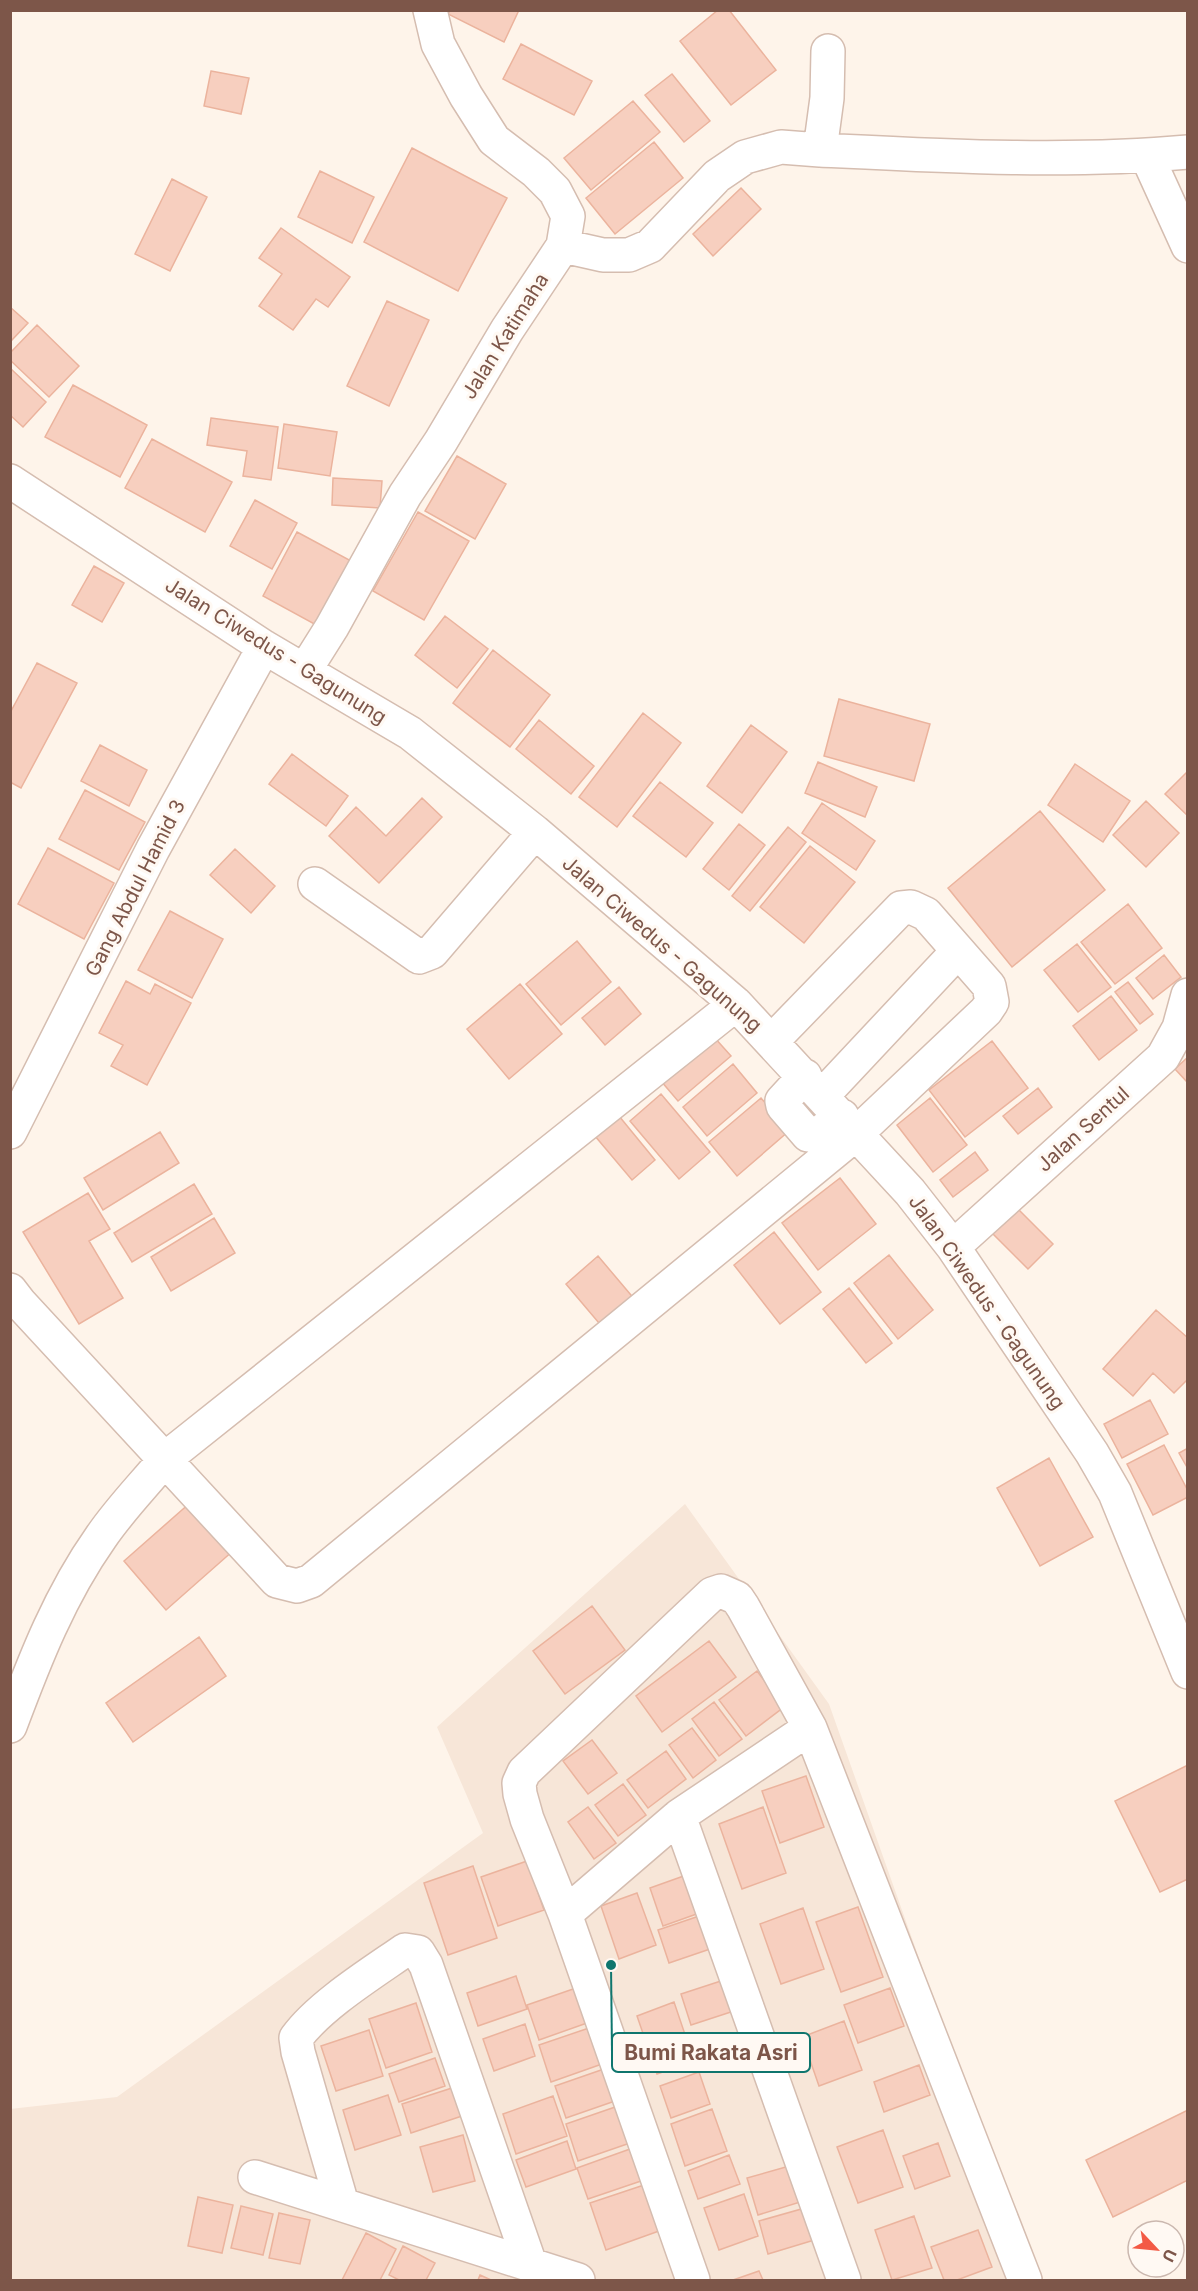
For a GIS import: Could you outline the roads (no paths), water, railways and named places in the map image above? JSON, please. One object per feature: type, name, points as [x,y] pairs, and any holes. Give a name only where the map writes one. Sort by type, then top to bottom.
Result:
[{"type":"street","name":"Jalan Katimaha","points":[[305,670],[332,627],[405,495],[441,441],[507,330],[563,246],[568,216],[555,191],[536,172],[494,140],[438,44],[430,10]]},
{"type":"street","points":[[820,150],[827,98],[828,51]]},
{"type":"street","points":[[563,246],[603,255],[629,255],[650,246],[717,176],[745,157],[781,147],[971,157],[1147,156],[1188,152]]},
{"type":"street","points":[[1147,156],[1188,246]]},
{"type":"street","name":"Jalan Ciwedus - Gagunung","points":[[10,481],[264,647],[410,734],[535,832],[736,1004],[832,1105],[910,1192],[953,1247],[1092,1453],[1115,1493],[1186,1662]]},
{"type":"street","name":"Gang Abdul Hamid 3","points":[[10,1132],[153,849],[264,647]]},
{"type":"street","points":[[315,884],[419,957],[432,952],[535,832]]},
{"type":"street","points":[[772,1041],[900,908],[911,907],[926,914],[989,986],[992,1002],[986,1011],[832,1105]]},
{"type":"street","points":[[10,1290],[277,1581],[297,1586],[311,1581],[832,1105],[958,951]]},
{"type":"street","name":"Jalan Sentul","points":[[953,1247],[1162,1057],[1179,1028],[1188,995]]},
{"type":"street","points":[[10,1726],[39,1647],[69,1586],[102,1535],[165,1459],[736,1004]]},
{"type":"street","points":[[693,2280],[565,1914],[527,1820],[519,1783],[524,1772],[711,1594],[722,1591],[737,1598],[810,1728],[1025,2280]]},
{"type":"street","points":[[565,1914],[679,1816],[810,1728]]},
{"type":"street","points":[[679,1816],[844,2280]]},
{"type":"street","points":[[342,2204],[298,2052],[296,2038],[303,2028],[405,1950],[418,1952],[426,1965],[530,2264]]},
{"type":"street","points":[[255,2177],[578,2280]]},
{"type":"place","name":"Bumi Rakata Asri","points":[[611,1965]]}]
